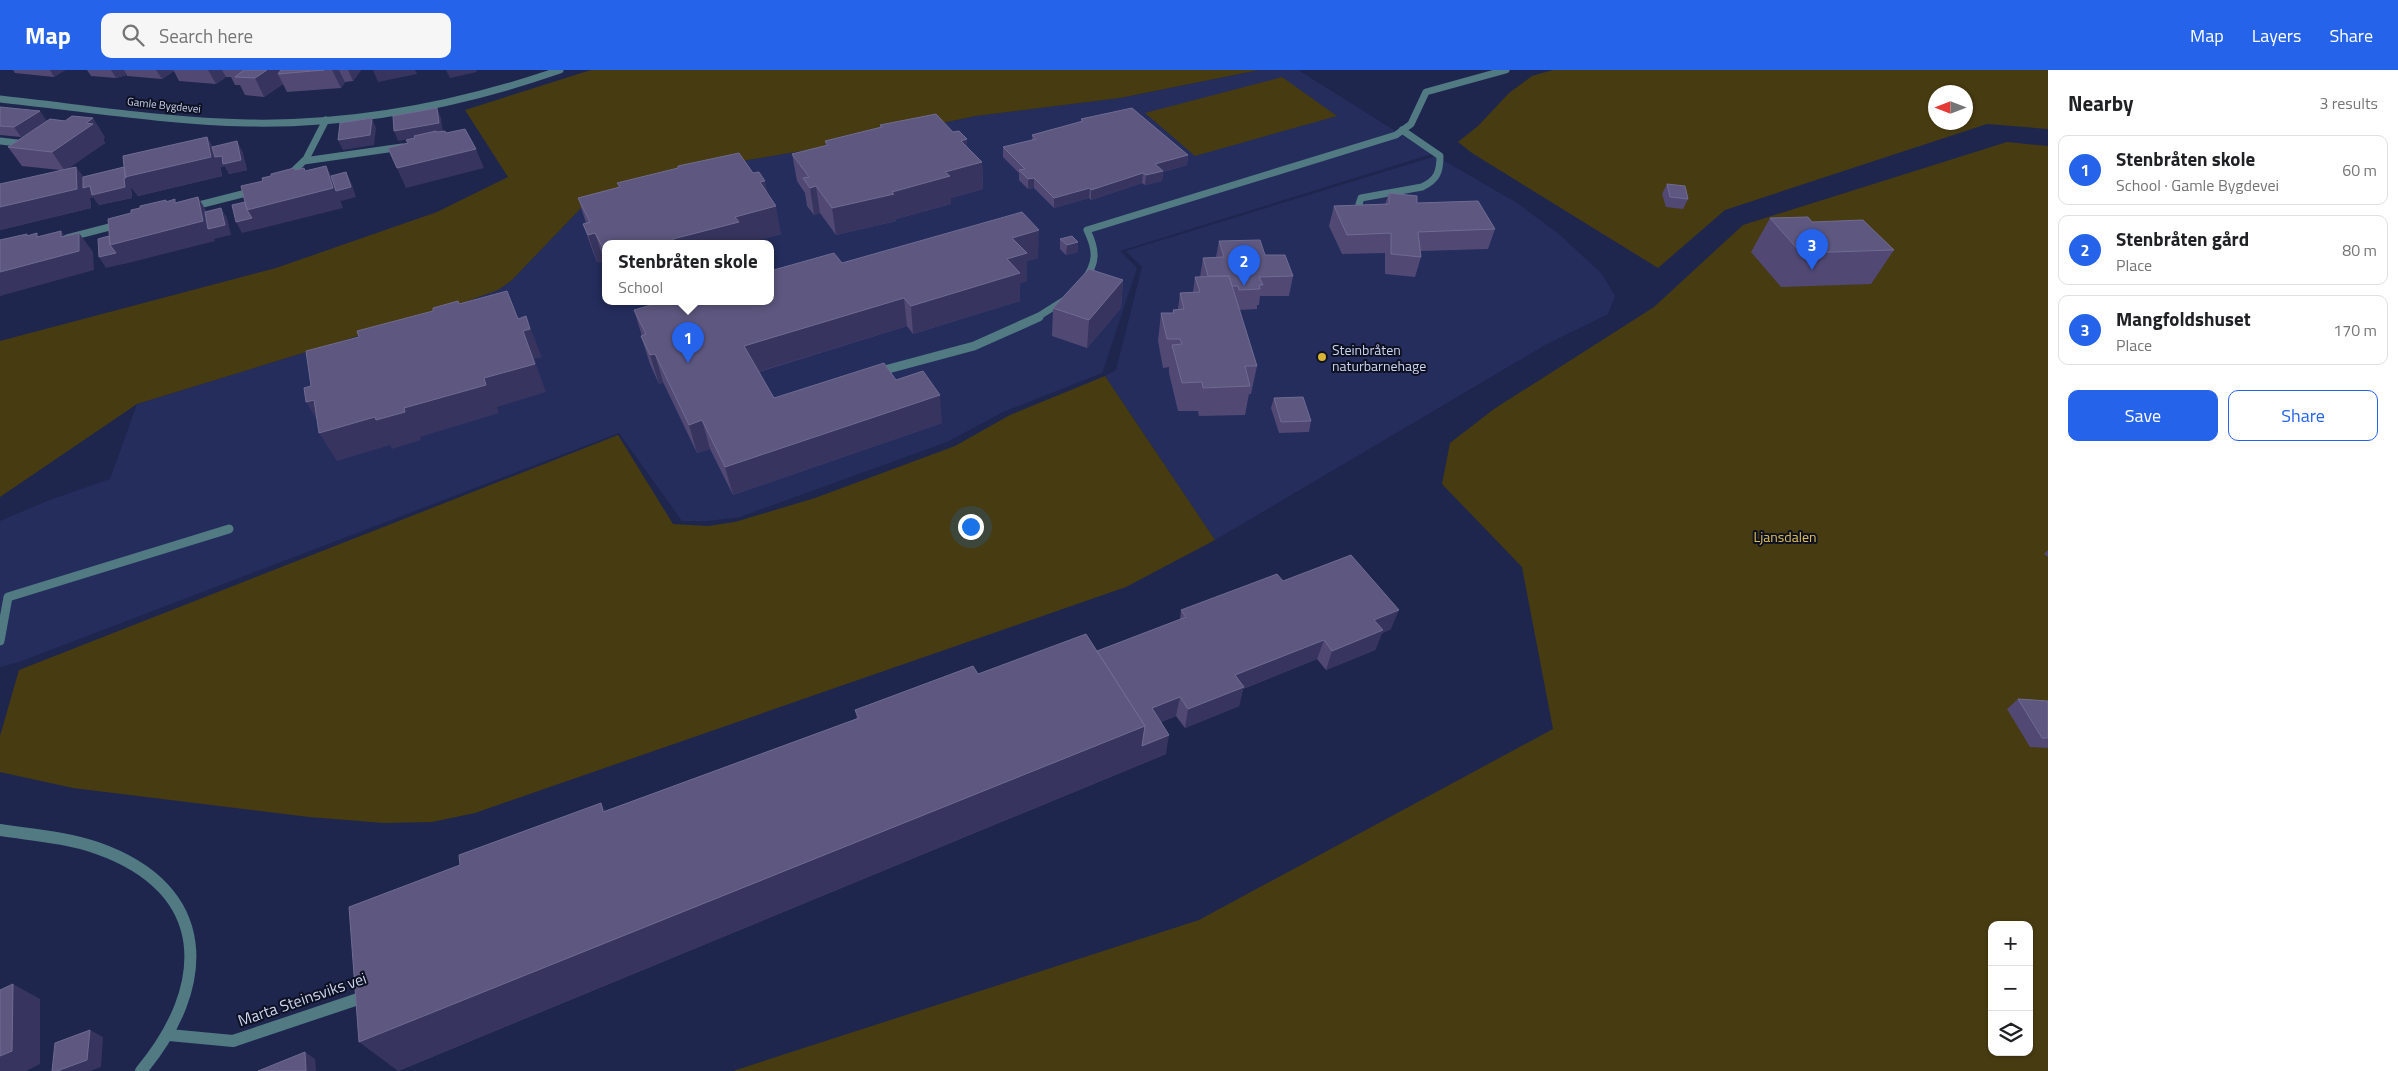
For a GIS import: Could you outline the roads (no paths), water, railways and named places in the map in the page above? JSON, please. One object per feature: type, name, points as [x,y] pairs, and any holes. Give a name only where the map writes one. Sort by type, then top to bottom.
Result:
[{"type":"street","name":"Gamle Bygdevei","points":[[0,99],[212,121],[248,123],[326,120],[384,113],[441,103],[492,92],[560,70]]},
{"type":"street","points":[[1080,285],[1095,262],[1097,249],[1087,230],[1396,135],[1410,124],[1426,92],[1506,70]]},
{"type":"street","points":[[278,182],[296,170],[304,161],[326,120]]},
{"type":"street","points":[[1367,222],[1359,204],[1361,198],[1422,188],[1434,181],[1439,172],[1440,156],[1402,130]]},
{"type":"street","points":[[0,141],[29,145]]},
{"type":"street","points":[[304,161],[413,144]]},
{"type":"street","points":[[184,209],[264,188]]},
{"type":"street","points":[[57,240],[130,222]]},
{"type":"street","points":[[870,374],[934,360],[1003,334],[1036,320],[1066,299]]},
{"type":"street","points":[[0,641],[8,597],[229,529]]},
{"type":"street","points":[[0,830],[67,841],[110,854],[145,873],[174,901],[190,934],[191,973],[180,1014],[168,1035],[141,1071]]},
{"type":"street","name":"Marta Steinsviks vei","points":[[168,1035],[233,1041],[328,1011],[379,991]]},
{"type":"place","name":"Mangfoldshuset","points":[[1812,270]]},
{"type":"place","name":"Stenbråten gård","points":[[1244,286]]},
{"type":"place","name":"Steinbråten naturbarnehage","points":[[1322,357]]},
{"type":"place","name":"Stenbråten skole","points":[[688,363]]},
{"type":"park label","name":"Ljansdalen","points":[[1785,536]]}]
